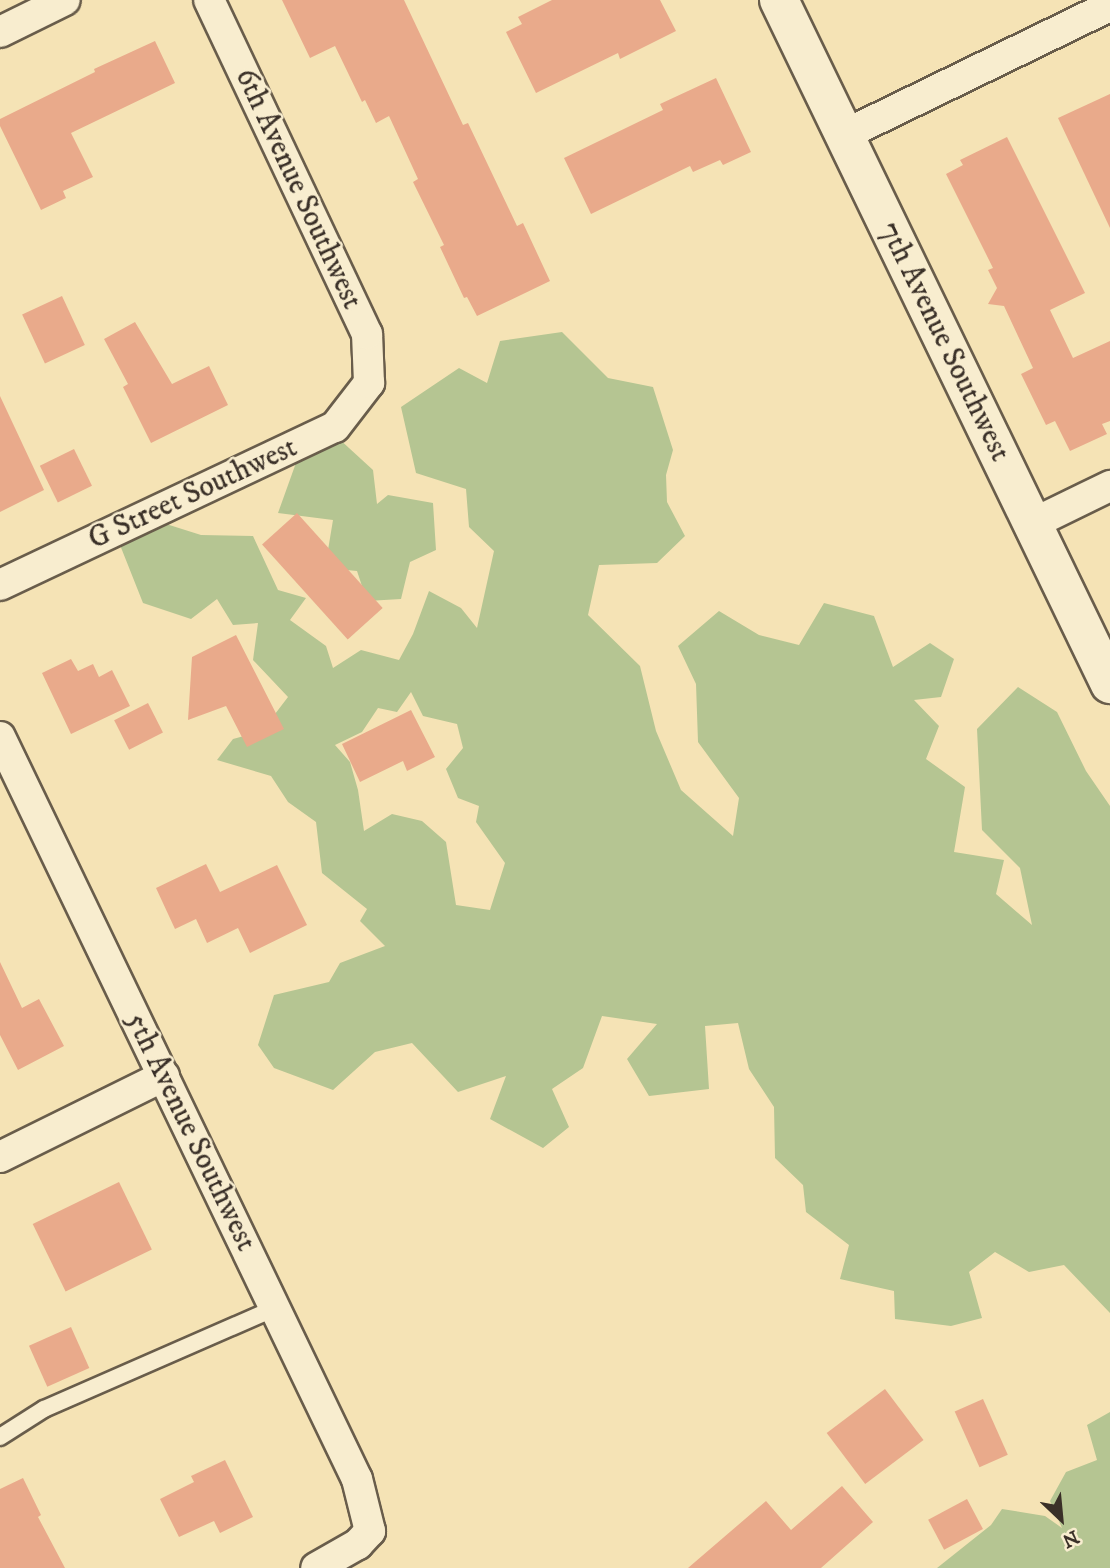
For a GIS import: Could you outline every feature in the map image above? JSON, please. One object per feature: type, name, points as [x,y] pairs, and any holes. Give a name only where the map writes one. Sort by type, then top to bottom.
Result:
[{"type":"street","points":[[0,32],[65,0]]},
{"type":"street","name":"6th Avenue Southwest","points":[[209,0],[367,334],[369,383]]},
{"type":"street","name":"7th Avenue Southwest","points":[[779,0],[1110,684]]},
{"type":"street","points":[[845,135],[1110,6]]},
{"type":"street","name":"G Street Southwest","points":[[0,584],[335,427],[369,383]]},
{"type":"street","points":[[1032,524],[1110,486]]},
{"type":"street","name":"5th Avenue Southwest","points":[[0,737],[357,1479],[370,1531],[358,1544],[316,1568]]},
{"type":"street","points":[[0,1157],[164,1076]]},
{"type":"lane","points":[[0,1437],[44,1409],[275,1308]]},
{"type":"green space","points":[[562,332],[608,378],[653,387],[673,450],[666,475],[667,502],[685,536],[657,563],[599,565],[588,615],[640,666],[656,731],[681,790],[733,836],[739,798],[698,742],[696,684],[678,646],[719,611],[759,635],[799,645],[824,603],[874,616],[893,667],[930,643],[954,659],[941,697],[914,700],[939,726],[926,759],[965,787],[954,852],[1004,860],[996,894],[1032,925],[1020,868],[982,830],[977,729],[1018,687],[1057,712],[1086,771],[1110,806],[1110,1313],[1064,1265],[1029,1272],[995,1252],[969,1272],[982,1318],[951,1326],[895,1319],[894,1291],[840,1279],[849,1245],[806,1212],[803,1185],[775,1158],[774,1107],[749,1069],[738,1023],[705,1026],[709,1089],[649,1096],[627,1059],[657,1024],[602,1016],[583,1068],[552,1089],[569,1127],[543,1148],[490,1119],[506,1076],[458,1092],[412,1043],[375,1052],[333,1090],[274,1068],[258,1045],[274,995],[329,982],[340,963],[385,946],[360,921],[367,909],[322,873],[316,822],[288,802],[271,776],[217,760],[233,739],[262,731],[288,697],[253,660],[258,623],[233,625],[217,599],[191,619],[143,603],[120,545],[163,523],[201,535],[253,536],[278,590],[306,598],[290,620],[326,646],[333,668],[361,650],[399,660],[413,634],[429,591],[461,608],[477,628],[494,551],[469,527],[466,489],[416,473],[401,407],[459,368],[487,383],[500,341]],"holes":[[[411,692],[423,716],[457,724],[463,748],[446,769],[458,798],[479,806],[476,822],[505,863],[490,910],[456,905],[446,842],[422,821],[392,814],[364,831],[358,790],[350,762],[335,745],[362,732],[378,708],[397,712]]]},
{"type":"green space","points":[[337,437],[373,470],[377,504],[388,495],[433,503],[436,550],[410,562],[401,599],[367,601],[357,571],[325,568],[333,520],[278,513],[297,460]]},
{"type":"green space","points":[[1110,1412],[1110,1568],[937,1568],[991,1525],[1002,1509],[1045,1516],[1062,1528],[1050,1501],[1066,1472],[1097,1460],[1087,1425]]},
{"type":"building","points":[[282,0],[404,0],[463,125],[468,123],[517,226],[523,223],[550,281],[477,316],[467,297],[464,298],[440,247],[444,245],[413,182],[418,179],[389,116],[376,123],[365,100],[362,102],[335,46],[310,58]]},
{"type":"building","points":[[552,0],[660,0],[676,31],[620,59],[618,53],[536,93],[506,32],[522,24],[518,17]]},
{"type":"building","points":[[155,41],[175,83],[71,133],[93,177],[63,191],[66,198],[41,210],[0,126],[0,119],[95,72],[94,69]]},
{"type":"building","points":[[716,78],[751,152],[723,165],[720,160],[693,172],[690,166],[591,214],[564,158],[663,110],[660,104]]},
{"type":"building","points":[[1110,94],[1110,228],[1058,118]]},
{"type":"building","points":[[1007,137],[1085,293],[1050,310],[1073,358],[1110,341],[1110,421],[1102,424],[1107,434],[1070,451],[1055,421],[1046,425],[1021,374],[1033,368],[1004,306],[988,304],[997,288],[988,270],[993,268],[946,174],[963,165],[960,160]]},
{"type":"building","points":[[62,296],[85,345],[45,364],[22,315]]},
{"type":"building","points":[[135,322],[172,384],[209,366],[228,405],[151,443],[123,387],[128,384],[104,339]]},
{"type":"building","points":[[0,396],[44,490],[0,512]]},
{"type":"building","points":[[74,449],[92,486],[58,503],[40,466]]},
{"type":"building","points":[[297,513],[383,608],[348,640],[262,544]]},
{"type":"building","points":[[236,635],[284,729],[247,747],[226,706],[188,720],[192,657]]},
{"type":"building","points":[[71,659],[78,671],[93,664],[99,677],[112,670],[130,706],[71,734],[42,673]]},
{"type":"building","points":[[148,703],[163,732],[129,750],[114,720]]},
{"type":"building","points":[[411,710],[435,757],[407,771],[403,761],[360,782],[342,744]]},
{"type":"building","points":[[206,864],[220,892],[277,865],[307,925],[250,953],[238,928],[207,943],[196,919],[175,929],[156,888]]},
{"type":"building","points":[[0,962],[22,1008],[39,999],[64,1046],[18,1070],[0,1035]]},
{"type":"building","points":[[119,1182],[152,1249],[66,1291],[33,1224]]},
{"type":"building","points":[[71,1327],[89,1368],[47,1387],[29,1346]]},
{"type":"building","points":[[885,1389],[924,1440],[865,1484],[827,1433]]},
{"type":"building","points":[[983,1399],[1008,1455],[979,1467],[955,1412]]},
{"type":"building","points":[[225,1460],[253,1517],[220,1533],[214,1521],[179,1537],[160,1499],[194,1482],[191,1476]]},
{"type":"building","points":[[23,1478],[41,1515],[38,1517],[65,1568],[0,1568],[0,1489]]},
{"type":"building","points":[[842,1486],[873,1522],[821,1568],[688,1568],[766,1501],[791,1530]]},
{"type":"building","points":[[967,1499],[983,1529],[944,1550],[928,1520]]}]
